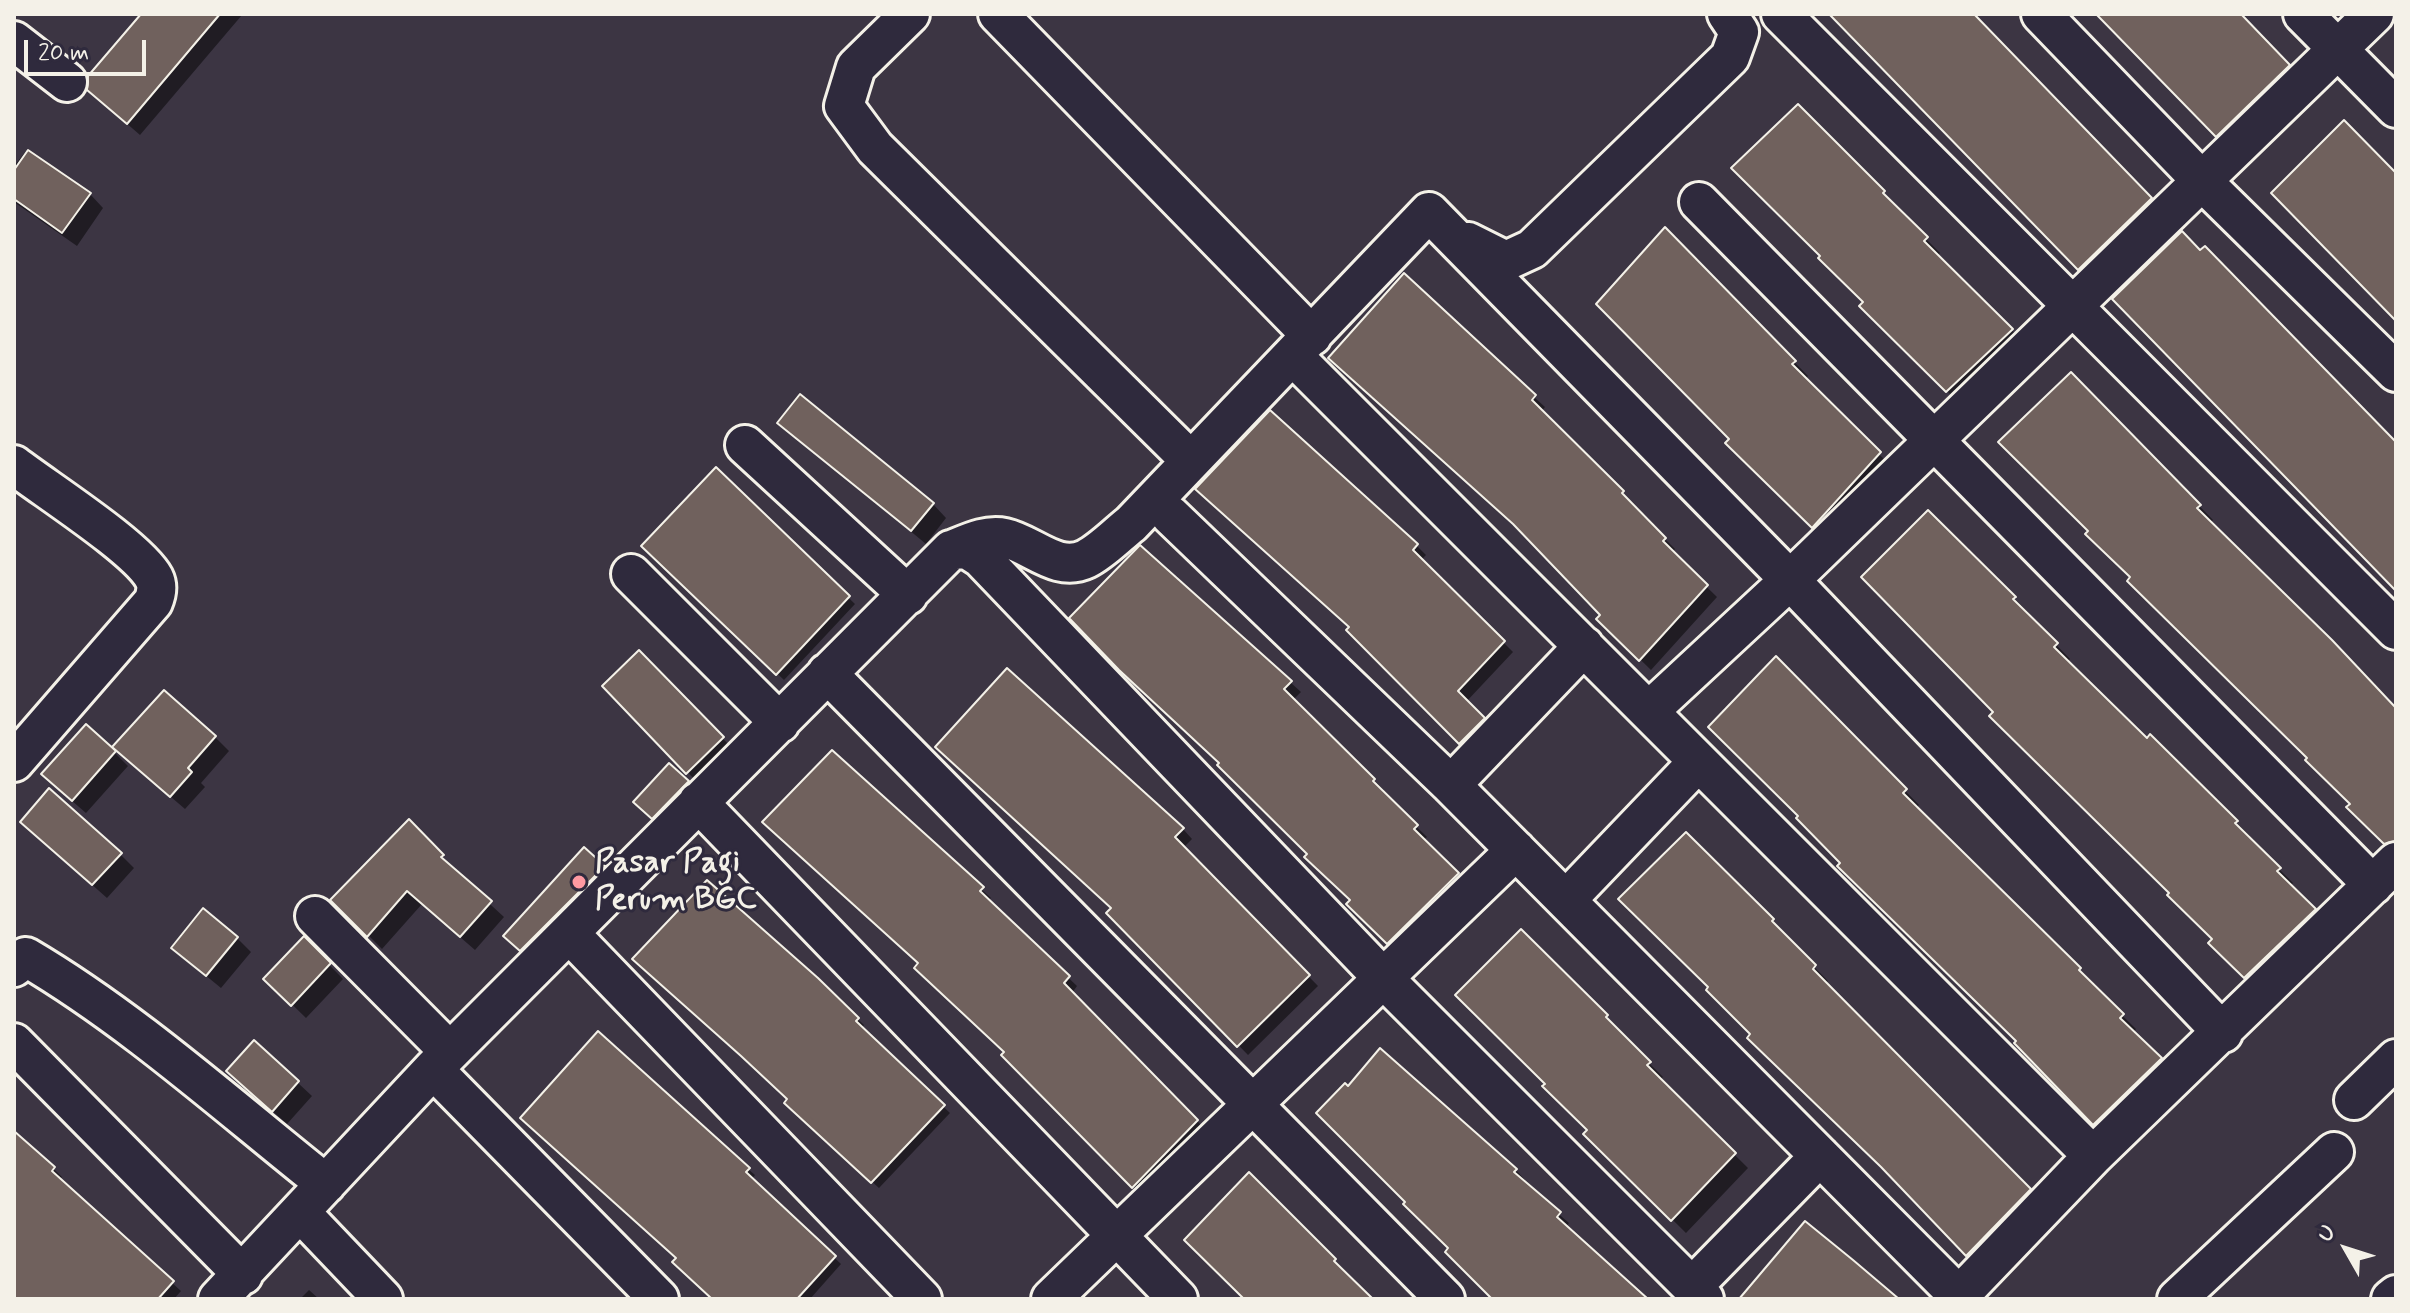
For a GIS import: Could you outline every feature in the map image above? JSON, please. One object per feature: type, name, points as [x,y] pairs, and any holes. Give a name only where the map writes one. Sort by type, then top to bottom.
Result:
[{"type":"street","points":[[910,14],[856,67],[844,106],[875,148],[1191,461]]},
{"type":"street","points":[[998,14],[1584,646],[2093,1156]]},
{"type":"street","points":[[1455,235],[1506,261],[1532,249],[1730,57],[1739,32],[1727,14]]},
{"type":"street","points":[[1781,14],[2396,630]]},
{"type":"street","points":[[2041,14],[2202,181],[2396,372]]},
{"type":"street","points":[[2303,14],[2396,108]]},
{"type":"street","points":[[1650,710],[1790,580],[2374,14]]},
{"type":"street","points":[[14,41],[67,82]]},
{"type":"street","points":[[1170,515],[1451,785],[1958,1297],[2093,1156],[2223,1033],[2384,873],[1935,439],[1699,202]]},
{"type":"street","points":[[14,1043],[230,1287],[441,1060],[951,550],[983,537],[1003,537],[1050,559],[1067,563],[1086,559],[1131,524],[1191,461],[1309,352],[1429,212],[1455,235],[1790,580],[2223,1033]]},
{"type":"street","points":[[745,445],[908,595]]},
{"type":"street","points":[[14,465],[131,553],[155,579],[157,592],[153,602],[14,762]]},
{"type":"street","points":[[951,550],[967,549],[981,558],[1383,978],[1698,1293],[1820,1156]]},
{"type":"street","points":[[631,574],[780,723]]},
{"type":"street","points":[[1451,785],[1584,646]]},
{"type":"street","points":[[827,673],[1445,1299]]},
{"type":"street","points":[[1566,900],[1698,762]]},
{"type":"street","points":[[698,802],[1178,1299]]},
{"type":"street","points":[[1051,1299],[1516,850]]},
{"type":"street","points":[[315,916],[441,1060],[659,1299]]},
{"type":"street","points":[[569,933],[922,1299]]},
{"type":"street","points":[[18,957],[138,1036],[326,1184]]},
{"type":"street","points":[[2354,1100],[2396,1059]]},
{"type":"street","points":[[2177,1299],[2334,1152]]},
{"type":"street","points":[[300,1212],[383,1299]]},
{"type":"street","points":[[2391,1299],[2396,1295]]},
{"type":"building","points":[[141,14],[220,14],[127,124],[87,90],[88,76]]},
{"type":"building","points":[[1829,14],[1974,14],[2152,198],[2078,270]]},
{"type":"building","points":[[2096,14],[2241,14],[2290,65],[2216,137]]},
{"type":"building","points":[[1798,104],[1928,237],[1924,241],[2013,329],[1946,392],[1859,306],[1863,302],[1818,258],[1820,256],[1731,168]]},
{"type":"building","points":[[2344,120],[2396,173],[2396,321],[2271,193]]},
{"type":"building","points":[[28,150],[91,193],[62,233],[14,199],[14,170]]},
{"type":"building","points":[[1665,227],[1796,361],[1792,364],[1881,452],[1812,528],[1725,443],[1729,439],[1596,304]]},
{"type":"building","points":[[2182,231],[2200,250],[2205,246],[2396,442],[2396,591],[2112,299]]},
{"type":"building","points":[[1404,273],[1536,395],[1532,400],[1624,491],[1622,493],[1666,538],[1663,541],[1708,585],[1639,661],[1596,619],[1600,615],[1513,524],[1328,358]]},
{"type":"building","points":[[2071,372],[2201,505],[2197,508],[2332,640],[2396,708],[2396,841],[2384,844],[2346,807],[2350,804],[2305,760],[2307,758],[2127,581],[2130,577],[2085,534],[2088,531],[1998,442]]},
{"type":"building","points":[[800,394],[934,503],[911,531],[777,423]]},
{"type":"building","points":[[1270,410],[1418,544],[1413,550],[1505,641],[1458,691],[1485,718],[1459,744],[1346,630],[1349,627],[1195,489]]},
{"type":"building","points":[[716,467],[850,596],[776,675],[641,546]]},
{"type":"building","points":[[1928,510],[2016,597],[2013,599],[2058,643],[2054,647],[2147,738],[2150,734],[2238,821],[2235,823],[2281,868],[2277,871],[2316,909],[2244,978],[2208,943],[2212,939],[2167,895],[2169,893],[1989,716],[1993,712],[1861,577]]},
{"type":"building","points":[[1140,545],[1292,681],[1284,689],[1375,779],[1373,781],[1418,825],[1414,829],[1459,873],[1387,944],[1346,904],[1350,900],[1304,857],[1307,854],[1217,765],[1219,763],[1119,670],[1069,618]]},
{"type":"building","points":[[639,650],[724,737],[686,774],[602,686]]},
{"type":"building","points":[[1776,656],[1907,789],[1903,793],[2081,968],[2079,970],[2124,1014],[2120,1018],[2162,1058],[2093,1125],[2014,1043],[2016,1041],[1837,866],[1840,863],[1796,818],[1798,816],[1708,727]]},
{"type":"building","points":[[1007,668],[1184,828],[1175,837],[1310,975],[1237,1047],[1106,913],[1111,908],[935,747]]},
{"type":"building","points":[[164,690],[216,736],[188,768],[192,772],[170,797],[112,747]]},
{"type":"building","points":[[86,724],[116,751],[72,801],[41,774]]},
{"type":"building","points":[[832,750],[984,887],[980,891],[1070,976],[1064,983],[1198,1120],[1132,1188],[1001,1055],[1004,1052],[914,968],[918,963],[762,822]]},
{"type":"building","points":[[669,763],[689,781],[652,819],[633,802]]},
{"type":"building","points":[[49,788],[122,853],[92,885],[20,822]]},
{"type":"building","points":[[409,819],[444,855],[441,857],[492,901],[460,937],[407,891],[367,937],[330,900]]},
{"type":"building","points":[[1686,832],[1774,919],[1772,921],[1816,965],[1813,969],[2031,1189],[1966,1256],[1881,1167],[1747,1038],[1750,1034],[1706,990],[1708,987],[1618,899]]},
{"type":"building","points":[[584,847],[605,866],[520,951],[503,936]]},
{"type":"building","points":[[707,880],[818,978],[859,1018],[856,1021],[945,1105],[871,1183],[784,1103],[787,1099],[632,959]]},
{"type":"building","points":[[203,908],[238,937],[206,976],[171,948]]},
{"type":"building","points":[[1521,929],[1608,1015],[1606,1017],[1651,1062],[1647,1065],[1736,1153],[1671,1221],[1583,1134],[1587,1130],[1542,1086],[1545,1084],[1455,995]]},
{"type":"building","points":[[304,936],[331,963],[291,1006],[263,979]]},
{"type":"building","points":[[598,1031],[750,1168],[746,1172],[836,1256],[797,1299],[712,1299],[672,1262],[676,1258],[520,1118]]},
{"type":"building","points":[[254,1040],[299,1081],[272,1112],[226,1071]]},
{"type":"building","points":[[1380,1048],[1517,1169],[1514,1172],[1561,1212],[1557,1217],[1648,1299],[1492,1299],[1445,1252],[1448,1248],[1403,1204],[1405,1202],[1316,1113],[1345,1083],[1348,1086]]},
{"type":"building","points":[[14,1131],[55,1167],[52,1171],[174,1281],[158,1299],[14,1299]]},
{"type":"building","points":[[1249,1172],[1373,1299],[1244,1299],[1184,1240]]},
{"type":"building","points":[[1805,1221],[1853,1260],[1899,1299],[1739,1299]]},
{"type":"place","name":"Pasar Pagi Perum BGC","points":[[579,882]]}]
